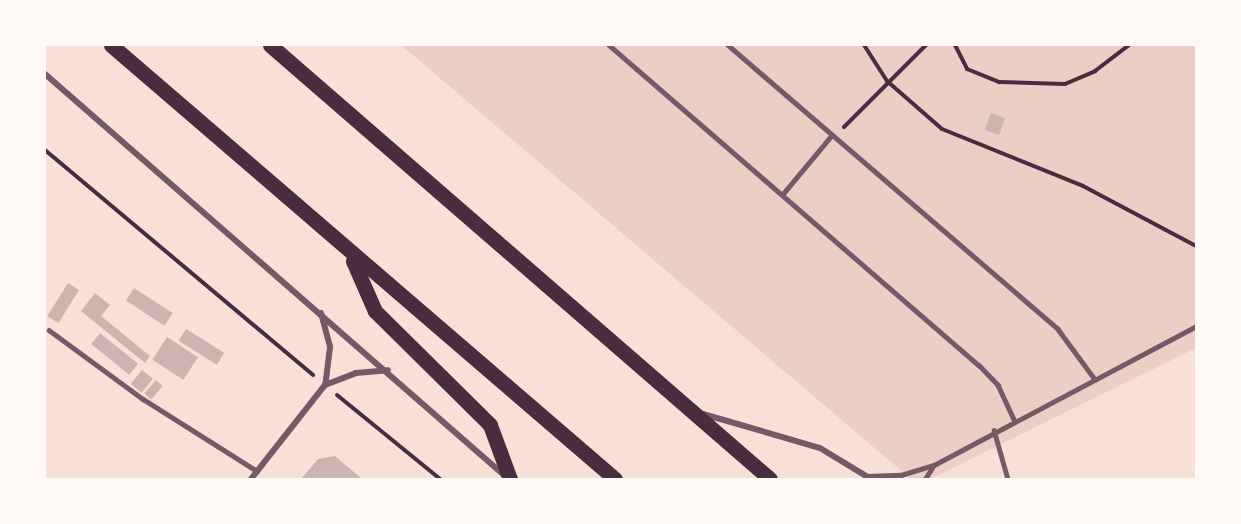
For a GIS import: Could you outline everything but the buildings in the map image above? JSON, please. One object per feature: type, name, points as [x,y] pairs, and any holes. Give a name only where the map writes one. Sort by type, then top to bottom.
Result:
[{"type":"main road","points":[[111,45],[350,255],[615,479]]},
{"type":"main road","points":[[270,45],[770,479]]},
{"type":"main road","points":[[350,255],[375,311],[490,425],[509,479]]},
{"type":"street","points":[[45,74],[320,310],[509,479]]},
{"type":"street","points":[[320,310],[330,348],[325,385]]},
{"type":"street","points":[[251,479],[325,385],[356,373],[388,370]]},
{"type":"street","points":[[676,399],[716,420],[820,448],[869,478]]},
{"type":"lane","points":[[609,45],[979,365],[998,385],[1014,419]]},
{"type":"lane","points":[[728,45],[1058,329],[1094,378]]},
{"type":"lane","points":[[782,195],[831,136]]},
{"type":"lane","points":[[869,478],[901,475],[934,465],[1014,419],[1196,326]]},
{"type":"lane","points":[[49,330],[143,399],[257,471]]},
{"type":"lane","points":[[994,430],[1008,479]]},
{"type":"lane","points":[[925,479],[934,465]]},
{"type":"path","points":[[864,45],[887,81],[942,129],[1083,186],[1196,246]]},
{"type":"path","points":[[831,136],[926,45]]},
{"type":"path","points":[[955,45],[967,69],[999,82],[1065,84],[1095,71],[1129,45]]},
{"type":"path","points":[[45,150],[440,479]]},
{"type":"shaded area","points":[[401,45],[1196,45],[1196,348],[930,479],[911,479]]}]
